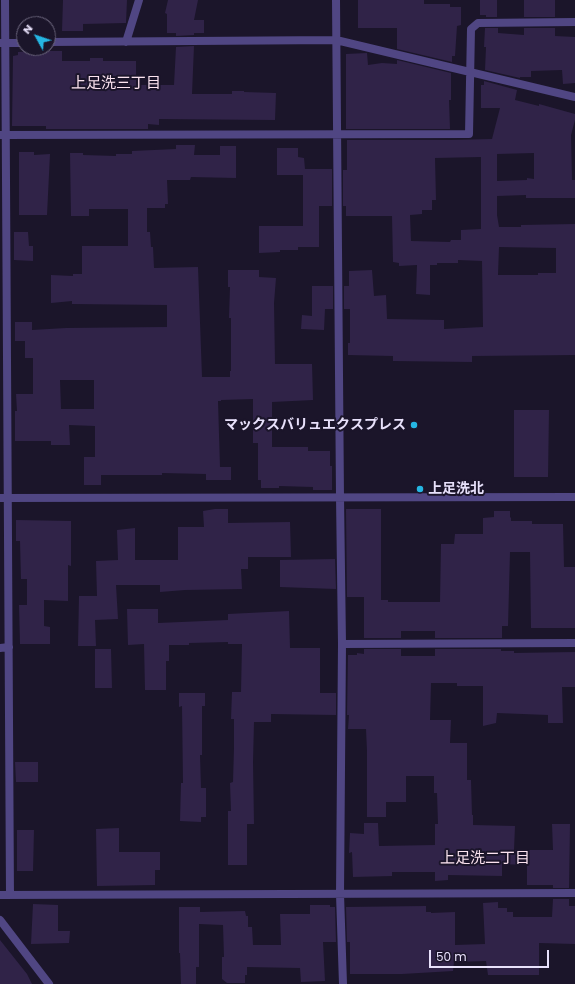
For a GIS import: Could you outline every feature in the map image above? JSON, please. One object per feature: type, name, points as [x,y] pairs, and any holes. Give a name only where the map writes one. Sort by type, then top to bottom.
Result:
[{"type":"street","points":[[5,0],[3,43],[4,498],[9,647],[10,895]]},
{"type":"street","points":[[126,42],[139,0]]},
{"type":"street","points":[[336,0],[342,644],[340,894],[343,984]]},
{"type":"street","points":[[3,135],[337,133],[469,134],[471,29],[478,23],[575,22]]},
{"type":"street","points":[[56,42],[336,40],[575,97]]},
{"type":"street","points":[[3,43],[16,42]]},
{"type":"street","points":[[4,498],[575,497]]},
{"type":"street","points":[[342,644],[575,643]]},
{"type":"street","points":[[0,648],[9,647]]},
{"type":"street","points":[[0,895],[575,893]]},
{"type":"street","points":[[0,920],[4,931],[49,984]]},
{"type":"building","points":[[63,0],[127,0],[126,23],[83,24],[83,31],[62,31]]},
{"type":"building","points":[[168,0],[198,0],[194,20],[204,20],[204,33],[176,36],[176,33],[167,33],[167,14],[165,13]]},
{"type":"building","points":[[358,0],[424,0],[424,4],[450,4],[450,7],[461,7],[461,25],[457,26],[455,56],[452,56],[452,62],[397,49],[397,28],[358,28]]},
{"type":"building","points":[[480,0],[497,0],[497,17],[486,17],[486,15],[480,15]]},
{"type":"building","points":[[524,0],[555,0],[555,17],[524,17]]},
{"type":"building","points":[[485,28],[498,28],[498,33],[524,35],[524,28],[555,28],[555,36],[575,37],[575,83],[563,84],[562,70],[531,71],[531,77],[520,78],[485,70]]},
{"type":"building","points":[[194,46],[192,94],[232,94],[232,91],[276,93],[275,120],[159,119],[159,125],[148,124],[148,129],[46,129],[46,126],[12,126],[13,56],[56,56],[56,51],[62,51],[62,61],[90,61],[90,58],[103,58],[103,61],[136,61],[136,85],[174,85],[176,47]]},
{"type":"building","points":[[367,53],[368,65],[382,63],[397,64],[397,60],[451,73],[451,100],[449,100],[450,129],[346,129],[346,54]]},
{"type":"building","points":[[484,81],[517,90],[515,100],[539,106],[539,104],[575,114],[571,135],[572,180],[575,180],[575,198],[526,198],[526,195],[497,196],[497,215],[499,227],[575,224],[575,355],[472,356],[472,362],[393,361],[393,356],[348,355],[348,343],[350,343],[350,309],[344,309],[344,286],[349,286],[349,271],[372,270],[374,296],[386,295],[387,319],[444,320],[444,329],[483,327],[482,261],[458,260],[458,263],[437,263],[437,265],[430,265],[430,295],[416,294],[417,265],[399,266],[399,263],[393,262],[392,216],[346,216],[346,206],[343,206],[343,170],[347,170],[347,140],[492,139],[500,108],[481,108],[481,85],[484,85]],"holes":[[[534,153],[534,179],[527,178],[527,180],[497,181],[497,154]],[[481,157],[481,229],[461,230],[461,240],[451,240],[450,242],[411,241],[410,215],[422,214],[422,210],[432,210],[432,200],[436,200],[435,158]],[[499,247],[556,248],[556,273],[538,273],[538,275],[498,275]]]},
{"type":"building","points":[[176,145],[195,145],[194,155],[220,155],[220,146],[236,146],[236,178],[191,177],[190,180],[167,180],[168,204],[165,204],[165,208],[147,208],[147,232],[150,232],[151,247],[153,247],[154,268],[198,267],[202,377],[230,377],[231,318],[229,318],[230,287],[228,287],[228,270],[259,270],[259,277],[276,278],[274,303],[275,364],[312,364],[313,400],[272,402],[272,447],[308,447],[308,451],[330,451],[330,466],[332,466],[332,490],[313,490],[313,487],[279,486],[279,488],[261,488],[261,480],[258,480],[258,443],[253,443],[253,399],[218,401],[220,467],[231,467],[231,480],[206,480],[206,474],[162,473],[162,475],[101,475],[101,485],[84,485],[84,457],[95,457],[95,426],[69,425],[70,445],[51,445],[51,441],[15,441],[15,411],[17,411],[16,394],[33,394],[33,358],[25,358],[25,341],[15,341],[15,322],[32,322],[32,330],[66,328],[167,327],[167,305],[72,304],[72,301],[51,303],[51,275],[73,276],[73,274],[82,274],[82,246],[128,246],[128,209],[89,209],[89,216],[71,216],[70,153],[116,156],[116,154],[132,154],[132,151],[176,149]],"holes":[[[60,380],[94,380],[94,409],[61,409]]]},
{"type":"building","points":[[277,148],[298,148],[298,157],[304,158],[305,169],[332,169],[332,206],[319,206],[319,247],[298,247],[298,250],[280,250],[280,252],[259,253],[259,226],[303,226],[303,175],[277,175]]},
{"type":"building","points":[[19,152],[34,152],[34,155],[50,154],[47,215],[19,215]]},
{"type":"building","points":[[14,232],[28,232],[29,246],[33,246],[33,261],[14,260]]},
{"type":"building","points":[[312,286],[333,286],[333,309],[325,309],[324,330],[301,329],[302,315],[312,316]]},
{"type":"building","points":[[514,410],[549,410],[548,477],[514,477]]},
{"type":"building","points":[[228,509],[228,523],[290,522],[291,557],[248,557],[248,569],[241,569],[242,589],[160,592],[160,585],[116,585],[118,619],[95,620],[96,646],[78,646],[79,596],[97,596],[96,561],[118,560],[117,530],[135,528],[135,560],[178,560],[178,527],[204,527],[203,511]]},
{"type":"building","points":[[346,509],[381,509],[381,600],[388,600],[388,602],[440,602],[441,544],[454,544],[455,534],[483,534],[483,518],[494,517],[494,511],[510,511],[511,521],[532,521],[532,524],[563,524],[564,567],[575,567],[575,628],[531,628],[530,552],[510,552],[508,626],[502,626],[502,638],[435,638],[435,631],[401,631],[401,638],[364,638],[364,597],[347,597]]},
{"type":"building","points":[[16,520],[71,521],[71,566],[68,565],[68,601],[44,600],[44,626],[50,627],[50,644],[20,644],[19,605],[27,605],[27,579],[21,579],[20,541],[16,541]]},
{"type":"building","points":[[335,559],[336,589],[280,587],[280,560]]},
{"type":"building","points":[[127,609],[158,609],[158,623],[228,620],[228,614],[289,611],[290,648],[320,648],[320,693],[336,693],[336,715],[271,714],[271,722],[254,722],[254,824],[247,824],[247,865],[228,865],[228,811],[231,811],[230,783],[233,782],[234,748],[234,719],[231,719],[232,692],[241,692],[242,644],[228,644],[228,642],[169,645],[169,661],[166,661],[166,690],[145,690],[144,644],[128,645]]},
{"type":"building","points":[[95,649],[111,649],[112,688],[95,688]]},
{"type":"building","points":[[364,649],[401,649],[401,656],[435,656],[435,649],[501,649],[501,651],[514,651],[514,653],[575,652],[575,687],[562,687],[563,723],[548,723],[548,715],[497,713],[496,723],[483,726],[483,686],[457,686],[457,683],[431,683],[430,720],[451,720],[450,743],[467,743],[467,780],[471,780],[473,825],[515,826],[514,850],[553,850],[552,824],[570,824],[569,888],[553,888],[553,885],[527,885],[527,865],[502,864],[502,876],[448,875],[448,880],[435,881],[435,872],[392,872],[392,876],[353,877],[352,852],[349,853],[350,833],[364,834],[364,823],[378,823],[379,846],[435,845],[435,824],[438,824],[437,793],[434,793],[434,776],[406,776],[406,802],[386,802],[386,817],[367,817],[366,729],[348,729],[349,715],[347,715],[348,655],[357,655],[357,653],[364,654]]},
{"type":"building","points":[[179,693],[205,693],[205,706],[202,706],[202,755],[200,755],[201,788],[206,788],[206,817],[201,817],[201,822],[180,821],[181,783],[183,783],[182,706],[179,707]]},
{"type":"building","points":[[15,762],[38,762],[38,782],[16,782]]},
{"type":"building","points":[[119,828],[119,852],[160,852],[160,870],[155,870],[155,885],[97,886],[96,829]]},
{"type":"building","points":[[17,830],[34,830],[33,871],[17,871]]},
{"type":"building","points":[[553,899],[569,899],[569,906],[575,906],[575,944],[539,943],[539,975],[488,975],[486,961],[454,962],[453,971],[402,974],[350,974],[350,942],[347,942],[346,907],[426,906],[426,912],[455,912],[455,945],[485,944],[483,903],[498,902],[498,908],[507,908],[507,912],[513,912],[513,917],[552,917]]},
{"type":"building","points":[[33,904],[58,905],[58,931],[70,931],[69,943],[31,944]]},
{"type":"building","points":[[310,905],[330,905],[330,907],[335,907],[336,942],[323,942],[325,981],[301,982],[300,968],[247,967],[245,983],[227,983],[222,979],[222,957],[224,957],[223,925],[199,924],[199,967],[196,967],[196,984],[181,984],[179,907],[200,907],[200,912],[245,911],[246,916],[248,916],[248,927],[252,927],[253,945],[281,945],[280,914],[310,914]]},
{"type":"building","points":[[0,940],[27,974],[32,984],[0,984]]},
{"type":"place","name":"マックスバリュエクスプレス","points":[[414,425]]},
{"type":"place","name":"上足洗北","points":[[420,489]]},
{"type":"district","name":"上足洗三丁目","points":[[116,84]]},
{"type":"district","name":"上足洗二丁目","points":[[485,859]]}]
